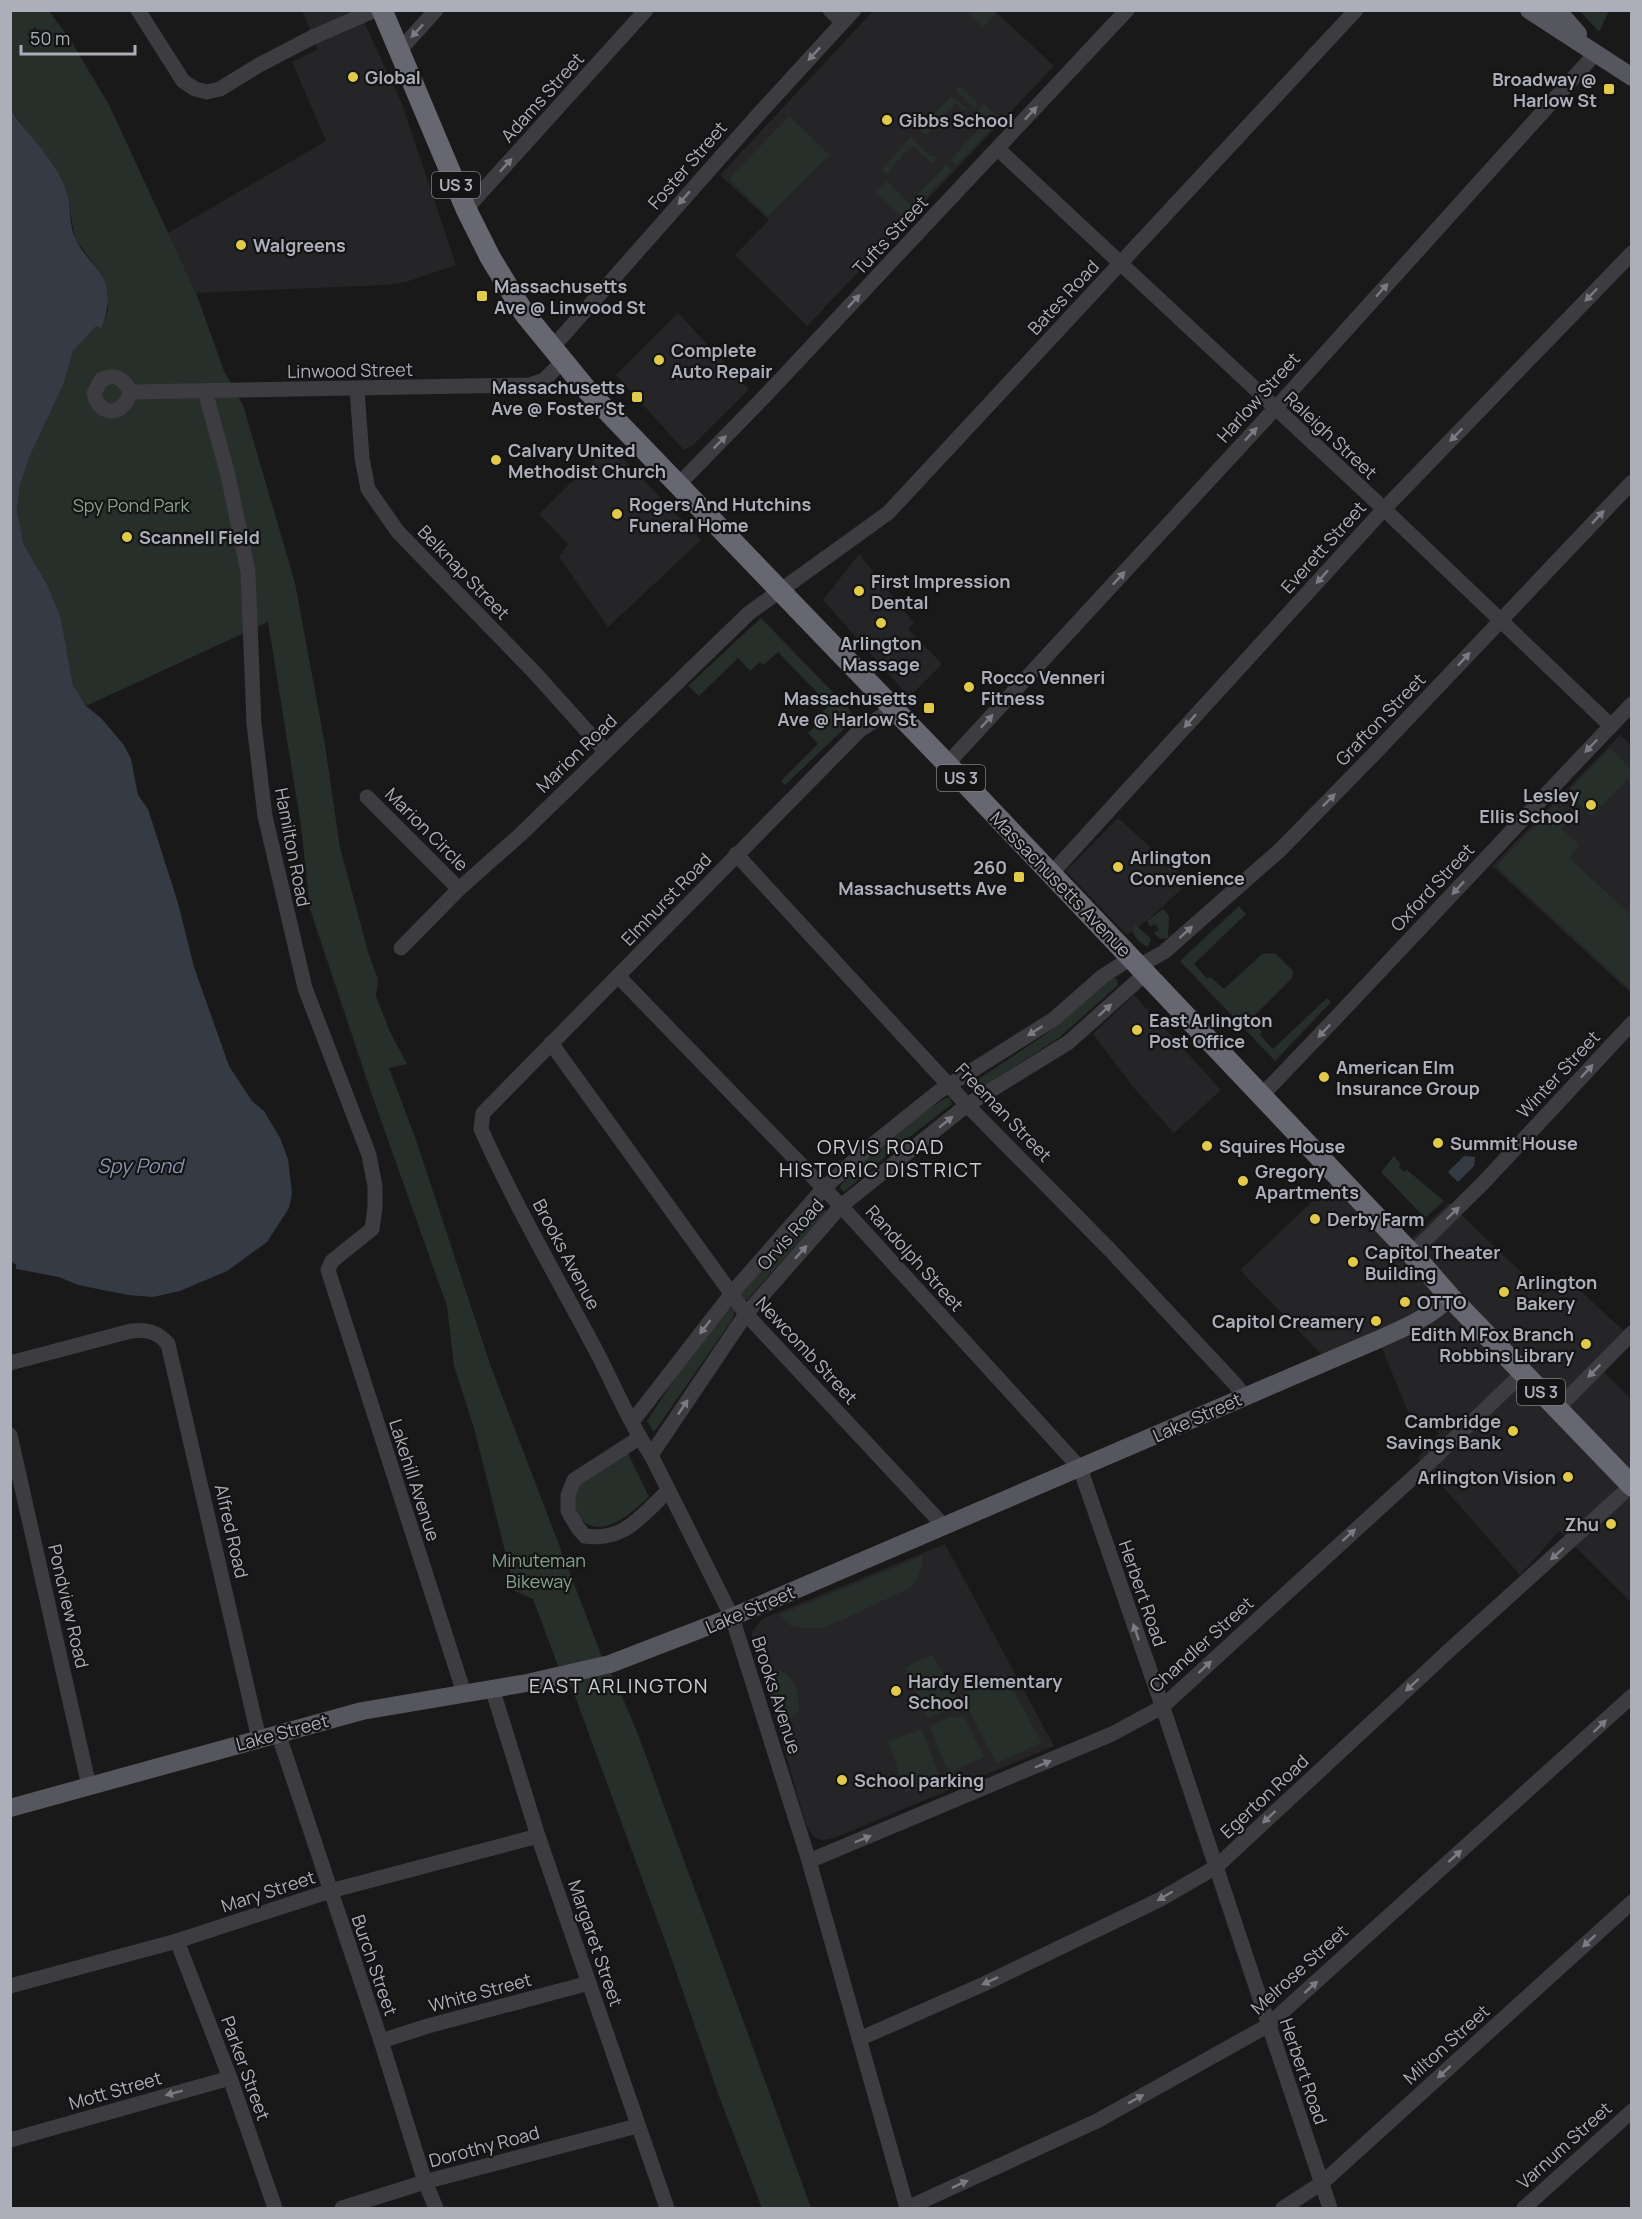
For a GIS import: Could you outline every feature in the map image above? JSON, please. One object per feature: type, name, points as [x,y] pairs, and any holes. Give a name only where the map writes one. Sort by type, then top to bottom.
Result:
[{"type":"highway","name":"Massachusetts Avenue","points":[[382,10],[466,208],[506,285],[524,313],[587,390],[894,708],[1631,1486]]},
{"type":"main road","points":[[1529,10],[1632,77]]},
{"type":"main road","points":[[1557,10],[1595,54]]},
{"type":"main road","name":"Lake Street","points":[[10,1808],[362,1711],[558,1677],[610,1664],[732,1617],[1422,1320],[1450,1297]]},
{"type":"street","points":[[138,10],[183,81],[195,89],[207,92],[220,89],[259,65],[313,37],[375,10]]},
{"type":"street","points":[[399,51],[436,10]]},
{"type":"street","name":"Adams Street","points":[[466,208],[646,10]]},
{"type":"street","points":[[830,10],[843,22]]},
{"type":"street","name":"Foster Street","points":[[557,354],[757,116],[854,10]]},
{"type":"street","name":"Tufts Street","points":[[679,484],[998,149],[1126,10]]},
{"type":"street","name":"Bates Road","points":[[781,591],[888,513],[1356,10]]},
{"type":"street","name":"Harlow Street","points":[[947,764],[1274,409],[1595,54]]},
{"type":"street","name":"Raleigh Street","points":[[998,149],[1274,409],[1384,509],[1611,726]]},
{"type":"street","name":"Everett Street","points":[[1051,874],[1384,509],[1632,252]]},
{"type":"street","name":"Linwood Street","points":[[130,392],[529,385],[544,380],[557,354]]},
{"type":"street","name":"Belknap Street","points":[[357,389],[362,459],[368,489],[398,532],[534,672],[605,751]]},
{"type":"street","name":"Hamilton Road","points":[[205,392],[228,475],[248,572],[254,724],[265,816],[305,988],[369,1155],[375,1186],[372,1229],[329,1265],[330,1280]]},
{"type":"street","name":"Grafton Street","points":[[1139,966],[1164,952],[1280,850],[1632,482]]},
{"type":"street","name":"Marion Road","points":[[401,948],[749,613],[781,591]]},
{"type":"street","name":"Oxford Street","points":[[1261,1096],[1371,983],[1504,837],[1632,704]]},
{"type":"street","name":"Elmhurst Road","points":[[481,1129],[483,1113],[736,854],[860,730],[894,708]]},
{"type":"street","name":"Marion Circle","points":[[367,796],[459,890]]},
{"type":"street","name":"Freeman Street","points":[[736,854],[967,1105],[1111,1251],[1244,1396]]},
{"type":"street","name":"Orvis Road","points":[[632,1422],[732,1293],[823,1189],[867,1149],[938,1092],[1054,1019],[1102,976],[1139,966]]},
{"type":"street","name":"Orvis Road","points":[[651,1455],[746,1314],[841,1206],[967,1105],[1069,1042],[1139,966]]},
{"type":"street","name":"Randolph Street","points":[[618,976],[841,1206],[1080,1468]]},
{"type":"street","name":"Winter Street","points":[[1411,1254],[1484,1182],[1632,1023]]},
{"type":"street","name":"Newcomb Street","points":[[551,1043],[746,1314],[944,1526]]},
{"type":"street","name":"Brooks Avenue","points":[[481,1129],[639,1438],[651,1455],[732,1617],[809,1861],[907,2208]]},
{"type":"street","name":"Lakehill Avenue","points":[[330,1280],[464,1693]]},
{"type":"street","name":"Alfred Road","points":[[10,1363],[144,1329],[160,1335],[168,1344],[259,1738]]},
{"type":"street","points":[[1557,1409],[1632,1333]]},
{"type":"street","name":"Chandler Street","points":[[809,1861],[1113,1734],[1162,1707],[1431,1461],[1523,1372]]},
{"type":"street","name":"Pondview Road","points":[[10,1435],[89,1785]]},
{"type":"street","points":[[639,1438],[574,1480],[568,1495],[568,1511],[585,1536],[606,1538],[616,1535],[633,1524],[668,1491]]},
{"type":"street","name":"Herbert Road","points":[[1080,1468],[1330,2208]]},
{"type":"street","name":"Egerton Road","points":[[859,2039],[984,1984],[1149,1905],[1216,1866],[1631,1486]]},
{"type":"street","name":"Margaret Street","points":[[492,1688],[538,1836],[667,2208]]},
{"type":"street","name":"Melrose Street","points":[[907,2208],[1097,2121],[1267,2026],[1632,1696]]},
{"type":"street","name":"Burch Street","points":[[278,1733],[381,2041],[425,2182],[436,2208]]},
{"type":"street","name":"Mary Street","points":[[10,1986],[177,1941],[330,1891],[538,1836]]},
{"type":"street","name":"Milton Street","points":[[1283,2208],[1322,2184],[1632,1902]]},
{"type":"street","name":"Parker Street","points":[[177,1941],[230,2078],[275,2208]]},
{"type":"street","name":"White Street","points":[[381,2041],[428,2025],[589,1983]]},
{"type":"street","name":"Mott Street","points":[[10,2140],[230,2078]]},
{"type":"street","name":"Varnum Street","points":[[1524,2208],[1632,2111]]},
{"type":"street","name":"Dorothy Road","points":[[342,2208],[425,2182],[637,2126]]},
{"type":"shaded area","points":[[302,11],[359,11],[402,104],[456,265],[406,282],[385,285],[196,293],[168,233],[326,141],[292,62],[318,49]]},
{"type":"shaded area","name":"Gibbs School","points":[[873,11],[995,11],[1054,66],[807,326],[735,255],[769,220],[720,175]]},
{"type":"shaded area","points":[[678,313],[749,389],[692,446],[684,450],[616,375]]},
{"type":"shaded area","points":[[610,445],[701,540],[608,627],[559,557],[568,544],[539,514]]},
{"type":"shaded area","points":[[859,554],[914,623],[908,629],[942,664],[909,697],[823,600]]},
{"type":"shaded area","name":"Lesley Ellis School","points":[[1620,735],[1631,745],[1631,993],[1492,866]]},
{"type":"shaded area","points":[[1118,818],[1189,882],[1150,918],[1127,935],[1066,871]]},
{"type":"shaded area","points":[[1134,995],[1221,1090],[1174,1133],[1134,1088],[1093,1034]]},
{"type":"shaded area","points":[[1334,1181],[1399,1250],[1449,1203],[1544,1294],[1563,1275],[1625,1332],[1594,1362],[1631,1399],[1631,1602],[1559,1531],[1520,1575],[1418,1458],[1439,1433],[1408,1412],[1376,1333],[1321,1354],[1240,1270]]},
{"type":"shaded area","name":"Hardy Elementary School","points":[[945,1544],[1054,1746],[834,1838],[818,1839],[813,1836],[806,1825],[752,1632],[762,1619]]},
{"type":"green space","points":[[10,11],[49,11],[71,41],[109,105],[196,293],[224,371],[243,405],[295,583],[325,745],[340,848],[369,955],[378,979],[376,996],[390,1032],[407,1064],[389,1068],[416,1140],[491,1367],[602,1657],[624,1701],[643,1748],[811,2208],[762,2208],[720,2099],[671,1957],[572,1688],[558,1666],[533,1599],[515,1591],[474,1428],[454,1366],[447,1306],[372,1095],[310,909],[301,826],[268,622],[86,706],[73,685],[61,620],[47,584],[24,545],[17,511],[20,485],[29,458],[64,383],[73,351],[96,325],[103,327],[108,309],[102,275],[75,239],[67,192],[55,168],[11,110]]},
{"type":"green space","points":[[966,11],[992,11],[996,14],[983,27]]},
{"type":"green space","points":[[1580,11],[1609,11],[1599,32]]},
{"type":"green space","points":[[960,86],[978,103],[974,108],[956,91]]},
{"type":"green space","points":[[951,96],[967,109],[966,111],[956,103],[926,135],[920,129]]},
{"type":"green space","points":[[984,104],[999,118],[992,125],[977,111]]},
{"type":"green space","points":[[789,116],[830,155],[768,216],[729,179]]},
{"type":"green space","points":[[983,124],[990,130],[956,165],[951,159]]},
{"type":"green space","points":[[911,137],[930,156],[938,157],[932,163],[913,146],[902,155],[887,174],[882,169]]},
{"type":"green space","points":[[946,165],[952,170],[918,205],[913,199]]},
{"type":"green space","points":[[887,181],[914,208],[904,219],[876,192]]},
{"type":"green space","points":[[761,618],[849,709],[853,716],[850,723],[785,785],[781,781],[818,744],[808,733],[820,721],[817,718],[829,705],[778,652],[763,665],[760,662],[750,671],[738,658],[699,696],[688,686]]},
{"type":"green space","points":[[1610,748],[1631,769],[1631,776],[1591,816],[1567,792]]},
{"type":"green space","points":[[1555,805],[1570,820],[1562,829],[1579,845],[1569,858],[1631,915],[1631,990],[1496,866]]},
{"type":"green space","points":[[1239,906],[1246,914],[1194,964],[1207,979],[1210,977],[1224,989],[1262,954],[1275,953],[1293,971],[1292,978],[1250,1020],[1262,1032],[1260,1035],[1273,1049],[1327,998],[1331,1002],[1275,1061],[1180,961]]},
{"type":"green space","points":[[1163,909],[1169,916],[1168,938],[1160,939],[1154,933],[1159,929],[1155,924],[1150,927],[1147,921]]},
{"type":"green space","points":[[1135,924],[1151,939],[1148,947],[1134,935],[1132,930]]},
{"type":"green space","points":[[1112,977],[1117,979],[1118,985],[1060,1037],[978,1090],[971,1084],[1046,1034]]},
{"type":"green space","points":[[946,1098],[950,1098],[952,1104],[844,1192],[840,1188],[857,1167],[872,1154],[905,1126]]},
{"type":"green space","points":[[1394,1156],[1404,1172],[1407,1170],[1444,1201],[1425,1218],[1381,1172]]},
{"type":"green space","points":[[820,1205],[825,1206],[826,1212],[747,1300],[741,1298],[740,1293]]},
{"type":"green space","points":[[730,1307],[735,1310],[732,1320],[654,1432],[647,1421],[680,1371]]},
{"type":"green space","points":[[626,1449],[649,1497],[618,1521],[600,1527],[591,1526],[580,1519],[574,1510],[574,1490],[580,1481]]},
{"type":"green space","points":[[922,1556],[922,1568],[912,1587],[842,1620],[811,1629],[791,1626],[780,1615]]},
{"type":"green space","points":[[933,1655],[957,1699],[945,1711],[927,1718],[906,1668],[914,1662]]},
{"type":"green space","points":[[771,1669],[778,1670],[789,1677],[796,1689],[799,1710],[790,1719],[785,1720],[781,1713],[775,1711],[767,1684],[770,1680]]},
{"type":"green space","points":[[1004,1674],[1042,1743],[996,1763],[961,1695]]},
{"type":"green space","points":[[964,1716],[984,1757],[949,1773],[930,1726],[950,1717]]},
{"type":"green space","points":[[922,1729],[940,1779],[906,1792],[888,1741]]},
{"type":"water","name":"Spy Pond","points":[[11,110],[49,158],[61,179],[68,196],[76,240],[101,274],[107,294],[106,315],[102,328],[96,326],[73,351],[64,383],[29,458],[20,485],[17,511],[24,545],[47,584],[61,619],[73,685],[86,706],[101,718],[124,745],[131,759],[138,795],[148,809],[178,903],[194,967],[229,1066],[252,1101],[264,1111],[280,1138],[288,1159],[292,1193],[289,1208],[267,1242],[227,1271],[180,1291],[153,1297],[128,1295],[78,1285],[59,1277],[16,1269],[16,1265],[11,1261]]},
{"type":"water","points":[[1464,1156],[1475,1157],[1474,1166],[1458,1182],[1448,1172]]},
{"type":"place","name":"Global","points":[[353,77]]},
{"type":"place","name":"Broadway @ Harlow St","points":[[1609,89]]},
{"type":"place","name":"Gibbs School","points":[[887,120]]},
{"type":"place","name":"Walgreens","points":[[241,245]]},
{"type":"place","name":"Massachusetts Ave @ Linwood St","points":[[482,296]]},
{"type":"place","name":"Complete Auto Repair","points":[[659,360]]},
{"type":"place","name":"Massachusetts Ave @ Foster St","points":[[637,397]]},
{"type":"place","name":"Calvary United Methodist Church","points":[[496,460]]},
{"type":"place","name":"Rogers And Hutchins Funeral Home","points":[[617,514]]},
{"type":"place","name":"Scannell Field","points":[[127,537]]},
{"type":"place","name":"First Impression Dental","points":[[859,591]]},
{"type":"place","name":"Arlington Massage","points":[[881,623]]},
{"type":"place","name":"Rocco Venneri Fitness","points":[[969,687]]},
{"type":"place","name":"Massachusetts Ave @ Harlow St","points":[[929,708]]},
{"type":"place","name":"Lesley Ellis School","points":[[1591,805]]},
{"type":"place","name":"Arlington Convenience","points":[[1118,867]]},
{"type":"place","name":"260 Massachusetts Ave","points":[[1019,877]]},
{"type":"place","name":"East Arlington Post Office","points":[[1137,1030]]},
{"type":"place","name":"American Elm Insurance Group","points":[[1324,1077]]},
{"type":"place","name":"Summit House","points":[[1438,1143]]},
{"type":"place","name":"Squires House","points":[[1207,1146]]},
{"type":"place","name":"Gregory Apartments","points":[[1243,1181]]},
{"type":"place","name":"Derby Farm","points":[[1315,1219]]},
{"type":"place","name":"Capitol Theater Building","points":[[1353,1262]]},
{"type":"place","name":"Arlington Bakery","points":[[1504,1292]]},
{"type":"place","name":"OTTO","points":[[1405,1302]]},
{"type":"place","name":"Capitol Creamery","points":[[1376,1321]]},
{"type":"place","name":"Edith M Fox Branch Robbins Library","points":[[1586,1344]]},
{"type":"place","name":"Cambridge Savings Bank","points":[[1513,1431]]},
{"type":"place","name":"Arlington Vision","points":[[1568,1477]]},
{"type":"place","name":"Zhu","points":[[1611,1524]]},
{"type":"place","name":"Hardy Elementary School","points":[[896,1691]]},
{"type":"place","name":"School parking","points":[[842,1780]]},
{"type":"district","name":"ORVIS ROAD HISTORIC DISTRICT","points":[[881,1158]]},
{"type":"district","name":"EAST ARLINGTON","points":[[619,1685]]},
{"type":"park label","name":"Spy Pond Park","points":[[131,505]]},
{"type":"park label","name":"Minuteman Bikeway","points":[[539,1570]]}]
